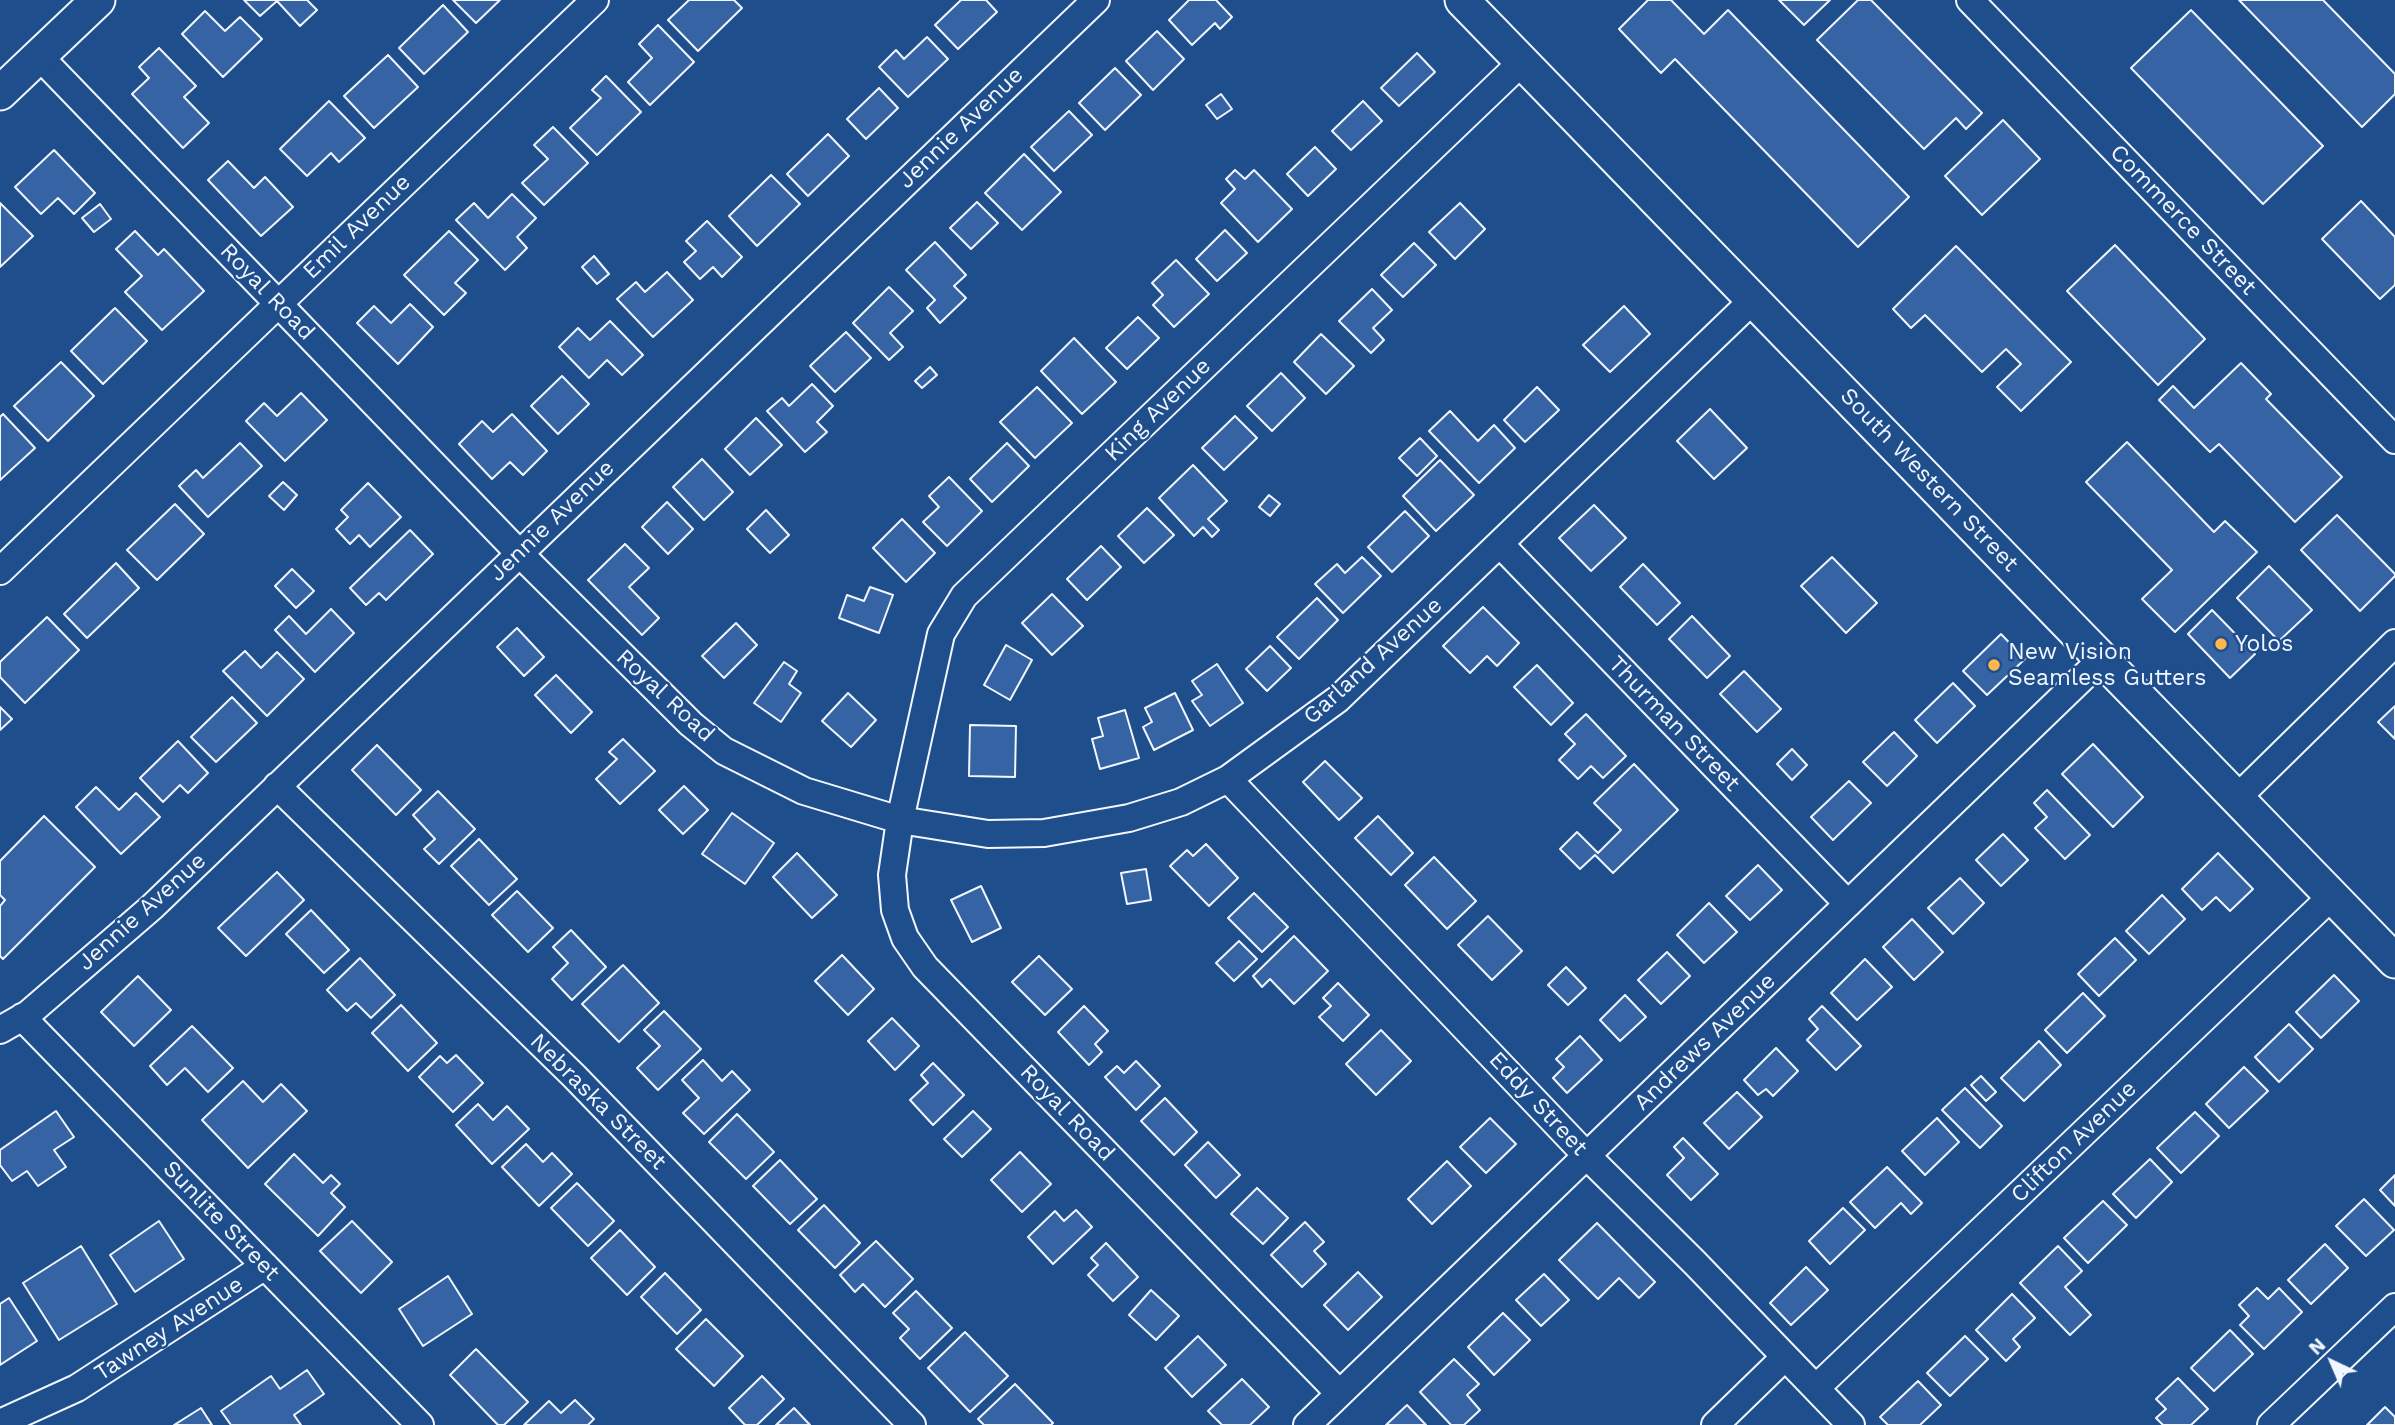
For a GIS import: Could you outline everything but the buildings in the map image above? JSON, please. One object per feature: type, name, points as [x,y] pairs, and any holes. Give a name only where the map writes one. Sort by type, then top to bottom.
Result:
[{"type":"main road","points":[[0,93],[98,0]]},
{"type":"main road","name":"South Western Street","points":[[1462,0],[2395,961]]},
{"type":"street","name":"Emil Avenue","points":[[0,571],[595,0]]},
{"type":"street","name":"Jennie Avenue","points":[[11,1024],[152,906],[1096,0]]},
{"type":"street","name":"Commerce Street","points":[[1970,0],[2395,440]]},
{"type":"street","name":"Royal Road","points":[[39,56],[519,553],[691,724],[724,751],[804,791],[900,821],[892,875],[895,910],[905,938],[925,967],[1339,1394]]},
{"type":"street","name":"King Avenue","points":[[900,821],[941,634],[964,596],[1522,62]]},
{"type":"street","name":"Garland Avenue","points":[[900,821],[988,834],[1044,833],[1129,818],[1181,802],[1228,779],[1338,699],[1755,299]]},
{"type":"street","name":"Thurman Street","points":[[1500,544],[1847,904]]},
{"type":"street","points":[[2237,798],[2395,643]]},
{"type":"street","name":"Andrews Avenue","points":[[1307,1425],[2102,659]]},
{"type":"street","name":"Eddy Street","points":[[1228,779],[1587,1156],[1695,1263],[1851,1425]]},
{"type":"street","name":"Nebraska Street","points":[[277,786],[574,1076],[912,1425]]},
{"type":"street","name":"Clifton Avenue","points":[[1816,1388],[2332,896]]},
{"type":"street","name":"Sunlite Street","points":[[11,1024],[265,1266],[420,1425]]},
{"type":"street","name":"Tawney Avenue","points":[[0,1423],[72,1391],[265,1266]]},
{"type":"street","points":[[2271,1425],[2395,1307]]},
{"type":"street","points":[[1714,1425],[1785,1357]]},
{"type":"place","name":"Yolos","points":[[2221,644]]},
{"type":"place","name":"New Vision Seamless Gutters","points":[[1994,665]]}]
